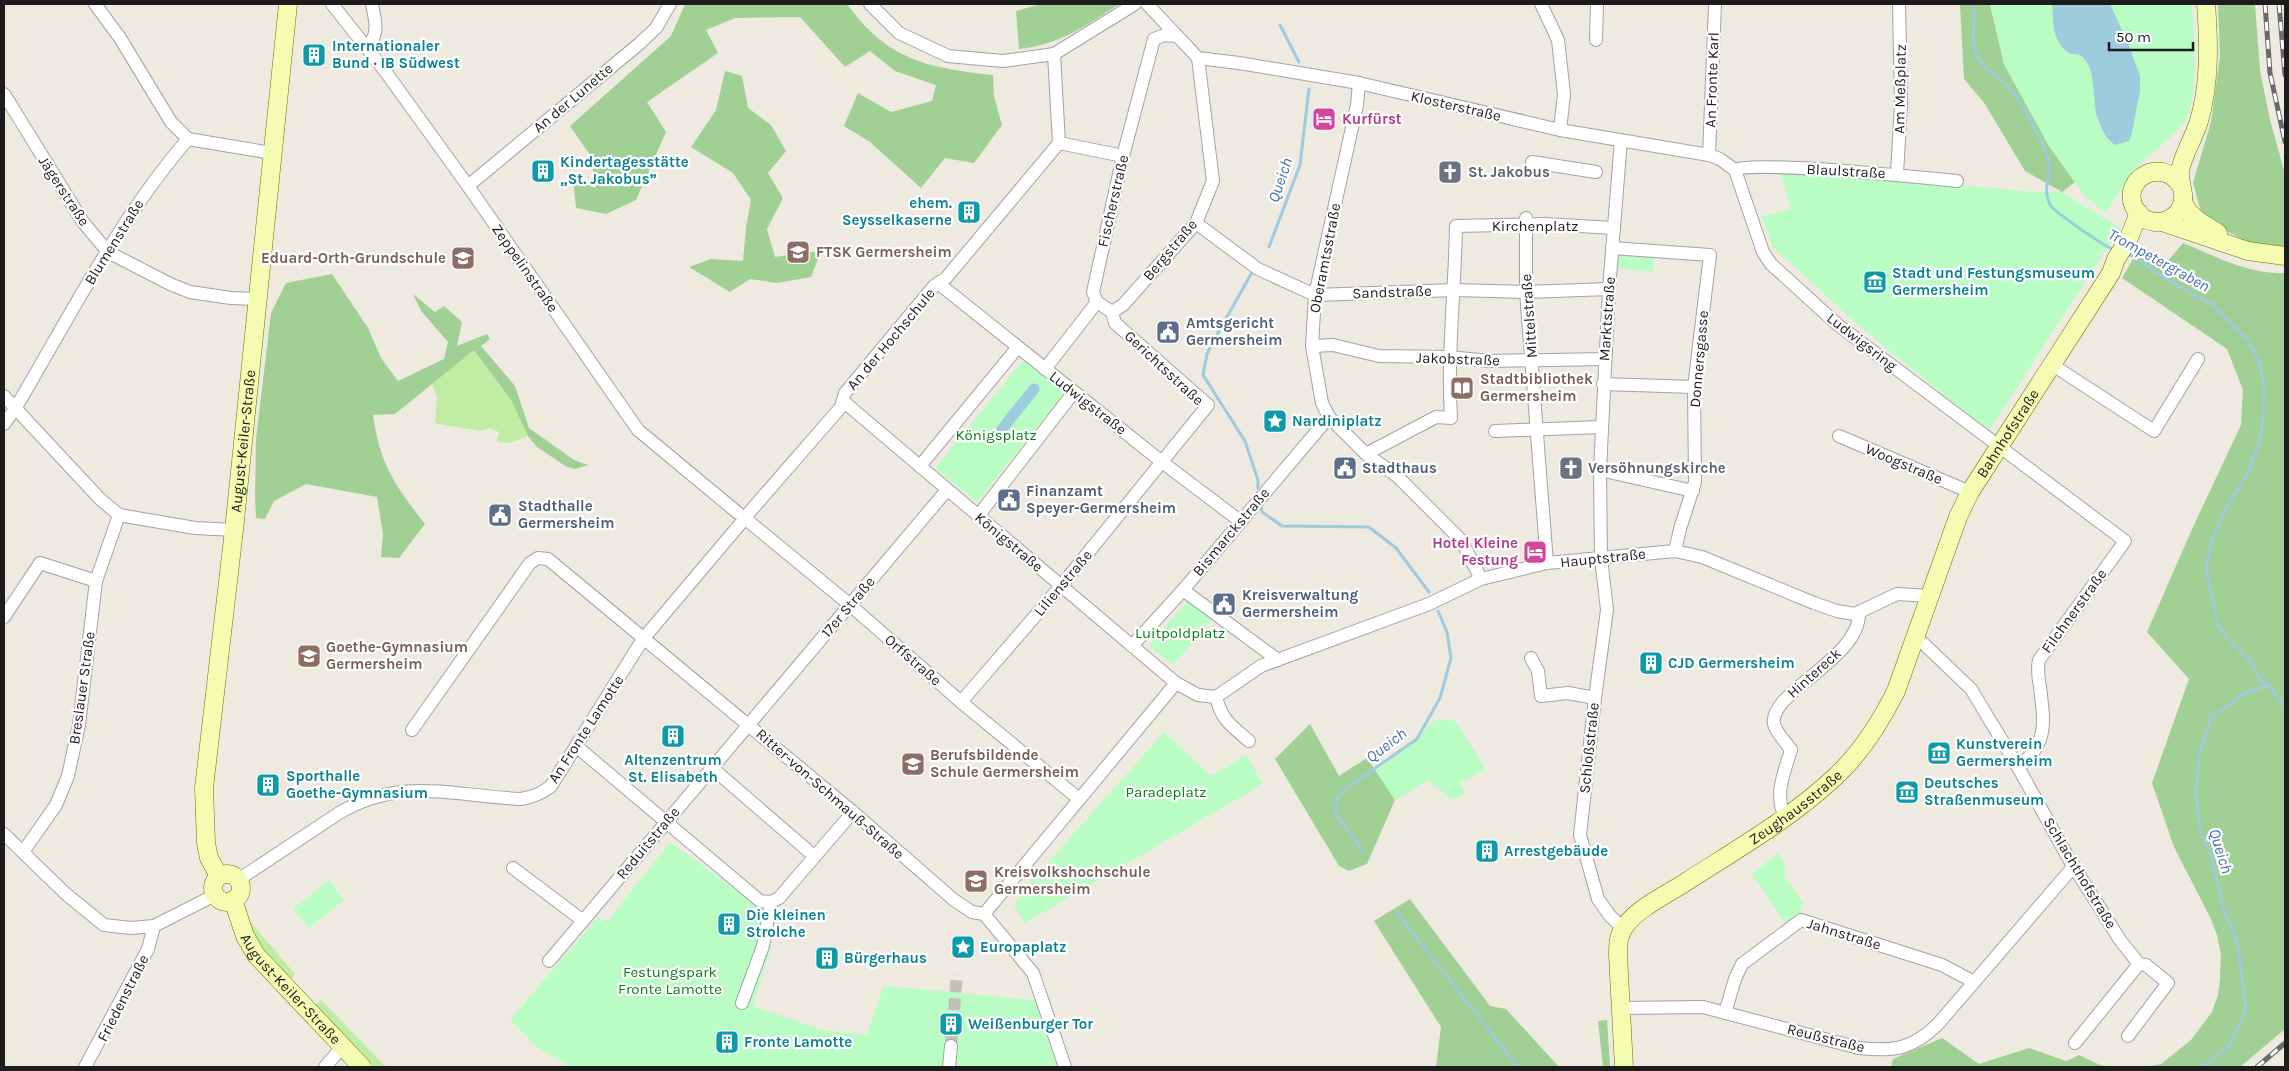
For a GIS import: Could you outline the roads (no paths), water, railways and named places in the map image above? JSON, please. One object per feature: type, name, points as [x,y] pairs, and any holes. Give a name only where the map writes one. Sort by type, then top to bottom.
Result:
[{"type":"street","points":[[94,4],[120,38],[171,122],[188,139],[272,153]]},
{"type":"street","name":"August-Keiler-Straße","points":[[219,876],[210,858],[206,844],[204,788],[234,530],[288,4]]},
{"type":"street","name":"Zeppelinstraße","points":[[332,4],[367,47],[468,186],[638,430],[743,518]]},
{"type":"street","points":[[367,47],[374,40],[376,31],[372,4]]},
{"type":"street","name":"An der Lunette","points":[[468,186],[640,44],[656,28],[670,4]]},
{"type":"street","points":[[870,4],[899,33],[948,56],[1003,61],[1054,54],[1135,4]]},
{"type":"street","points":[[1147,4],[1198,58]]},
{"type":"street","points":[[1541,4],[1558,40],[1564,94],[1560,130]]},
{"type":"street","points":[[1596,40],[1597,4]]},
{"type":"street","name":"An Fronte Karl","points":[[1709,155],[1715,4]]},
{"type":"street","name":"Am Meßplatz","points":[[1897,174],[1901,104],[1899,4]]},
{"type":"street","points":[[2158,171],[2174,153],[2189,120],[2197,80],[2199,42],[2196,4]]},
{"type":"street","points":[[2206,4],[2209,41],[2207,81],[2199,122],[2180,173],[2182,193],[2186,209],[2195,219],[2248,251]]},
{"type":"street","name":"Fischerstraße","points":[[1097,302],[1093,292],[1123,156],[1154,39],[1165,35],[1176,36]]},
{"type":"street","points":[[1054,54],[1060,143],[1123,156]]},
{"type":"street","name":"Klosterstraße","points":[[1198,58],[1358,83],[1560,130],[1709,155],[1720,159],[1735,170]]},
{"type":"street","name":"Bergstraße","points":[[1112,312],[1123,305],[1196,223],[1213,180],[1198,58]]},
{"type":"street","name":"Oberamtsstraße","points":[[1358,83],[1357,105],[1315,295],[1312,346],[1322,403],[1329,417],[1366,454],[1397,476],[1461,540],[1481,579]]},
{"type":"street","name":"Jägerstraße","points":[[4,94],[83,222],[108,252],[170,284],[190,292],[231,298],[257,299]]},
{"type":"street","name":"Blumenstraße","points":[[4,424],[15,410],[148,188],[188,139]]},
{"type":"street","name":"Marktstraße","points":[[1600,558],[1600,470],[1603,384],[1621,140]]},
{"type":"street","name":"An der Hochschule","points":[[743,518],[840,407],[845,393],[938,283],[946,278],[1060,143]]},
{"type":"street","points":[[1536,163],[1596,172]]},
{"type":"street","name":"Blaulstraße","points":[[1735,170],[1749,166],[1897,174],[1957,181]]},
{"type":"street","name":"Ludwigsring","points":[[1735,170],[1763,252],[1767,258],[1842,329],[2125,541]]},
{"type":"street","points":[[2182,193],[2172,175],[2158,171],[2144,175],[2134,186],[2132,201],[2151,219],[2248,251],[2285,256]]},
{"type":"street","name":"Bahnhofstraße","points":[[1915,640],[1958,516],[1970,492],[2111,272],[2123,248],[2151,219],[2176,215],[2182,193]]},
{"type":"street","points":[[1366,454],[1436,417],[1451,418],[1450,357],[1460,226],[1465,213]]},
{"type":"street","name":"Kirchenplatz","points":[[1460,226],[1525,221],[1614,228]]},
{"type":"street","name":"Mittelstraße","points":[[1525,221],[1526,292],[1547,563]]},
{"type":"street","name":"Sandstraße","points":[[1196,223],[1258,269],[1315,295],[1455,290],[1526,292],[1609,289]]},
{"type":"street","name":"Donnersgasse","points":[[1612,248],[1710,255],[1694,387],[1695,482],[1680,529],[1676,551]]},
{"type":"street","name":"Ludwigstraße","points":[[938,283],[1162,462],[1240,521]]},
{"type":"street","points":[[1045,369],[1097,302]]},
{"type":"street","name":"Gerichtsstraße","points":[[1097,302],[1112,312],[1115,323],[1208,405],[1162,462]]},
{"type":"street","name":"Jakobstraße","points":[[1312,346],[1333,345],[1379,356],[1450,357],[1488,362],[1605,359]]},
{"type":"street","points":[[920,466],[1018,348]]},
{"type":"street","points":[[2051,364],[2154,431],[2198,360]]},
{"type":"street","points":[[1603,384],[1694,387]]},
{"type":"street","points":[[978,516],[1074,392]]},
{"type":"street","points":[[4,396],[100,499],[119,515],[195,528],[234,530]]},
{"type":"street","name":"Königstraße","points":[[843,401],[1176,683]]},
{"type":"street","name":"Bismarckstraße","points":[[1132,646],[1183,590],[1329,417]]},
{"type":"street","points":[[1495,431],[1537,431],[1601,427]]},
{"type":"street","name":"Woogstraße","points":[[1839,436],[1970,492]]},
{"type":"street","name":"Lilienstraße","points":[[961,702],[1061,586],[1162,462]]},
{"type":"street","points":[[1600,470],[1693,491]]},
{"type":"street","name":"17er Straße","points":[[750,725],[947,490]]},
{"type":"street","name":"Breslauer Straße","points":[[23,852],[56,805],[68,776],[79,725],[96,582],[119,515]]},
{"type":"street","name":"Orffstraße","points":[[743,518],[850,604],[961,702],[1079,800]]},
{"type":"street","name":"An Fronte Lamotte","points":[[238,880],[355,803],[385,793],[414,790],[521,799],[537,796],[551,786],[643,639],[743,518]]},
{"type":"street","name":"Filchnerstraße","points":[[2018,767],[2036,750],[2043,728],[2044,718],[2037,666],[2039,660],[2125,541]]},
{"type":"street","name":"Hauptstraße","points":[[1278,660],[1430,604],[1481,579],[1547,563],[1676,551],[1702,556],[1837,611],[1859,612],[1897,594],[1923,594],[1930,596]]},
{"type":"street","name":"Ritter-von-Schmauß-Straße","points":[[412,730],[530,563],[543,558],[548,559],[750,725],[965,909],[984,914]]},
{"type":"street","name":"Schloßstraße","points":[[1600,558],[1607,610],[1580,835],[1598,899],[1610,916],[1623,928]]},
{"type":"street","points":[[4,617],[40,563],[96,582]]},
{"type":"street","points":[[1183,590],[1278,660]]},
{"type":"street","name":"Hintereck","points":[[1785,817],[1780,806],[1779,792],[1791,750],[1775,726],[1775,714],[1787,697],[1838,653],[1853,635],[1858,625],[1859,612]]},
{"type":"street","name":"Schlachthofstraße","points":[[1915,640],[1924,644],[1971,689],[2074,866],[2120,940],[2140,964],[2146,965],[2168,983],[2128,1036]]},
{"type":"street","name":"Zeughausstraße","points":[[1623,928],[1642,911],[1766,832],[1835,777],[1858,753],[1883,717],[1915,640]]},
{"type":"street","points":[[1531,658],[1538,671],[1541,696],[1568,693],[1595,698]]},
{"type":"street","points":[[1065,1067],[1033,973],[984,914],[1176,683],[1198,696],[1216,697],[1229,690],[1255,669],[1278,660]]},
{"type":"street","points":[[1216,697],[1220,713],[1224,719],[1249,741]]},
{"type":"street","name":"Reduitstraße","points":[[549,961],[711,767],[750,725]]},
{"type":"street","points":[[576,746],[760,901],[771,902],[779,898],[852,812]]},
{"type":"street","points":[[711,767],[814,856]]},
{"type":"street","points":[[4,834],[66,894],[99,922],[117,927],[154,926],[215,895]]},
{"type":"street","name":"Reußstraße","points":[[1620,1008],[1694,1006],[1859,1048],[1898,1049],[1927,1035],[2074,866]]},
{"type":"street","points":[[514,868],[582,920]]},
{"type":"street","points":[[227,874],[238,880],[240,891],[233,900],[220,900],[215,895],[214,882],[219,876],[227,874]]},
{"type":"street","name":"August-Keiler-Straße","points":[[233,900],[245,936],[256,954],[362,1067]]},
{"type":"street","points":[[742,1003],[762,946],[771,902]]},
{"type":"street","name":"Jahnstraße","points":[[1725,1013],[1735,979],[1742,964],[1801,920],[1942,965],[1974,982]]},
{"type":"street","name":"Friedenstraße","points":[[85,1067],[148,948],[154,926]]},
{"type":"street","points":[[1623,928],[1618,946],[1624,1067]]},
{"type":"street","points":[[2075,1043],[2140,964]]},
{"type":"street","points":[[949,1067],[951,1046]]},
{"type":"street","points":[[325,1067],[342,1047]]},
{"type":"water","points":[[2052,4],[2110,4],[2128,43],[2140,76],[2140,90],[2129,141],[2115,145],[2100,125],[2090,68],[2079,55],[2070,54],[2059,43],[2056,37]]},
{"type":"waterway","name":"Trompetergraben","points":[[1974,4],[1973,34],[1977,56],[1981,63],[2012,91],[2040,139],[2049,162],[2047,193],[2051,206],[2081,229],[2114,250]]},
{"type":"waterway","name":"Queich","points":[[1280,25],[1299,62]]},
{"type":"waterway","name":"Queich","points":[[1269,247],[1300,165],[1309,89]]},
{"type":"waterway","name":"Trompetergraben","points":[[2127,254],[2133,256],[2171,282],[2212,304],[2248,340],[2259,362],[2264,385],[2263,420],[2259,444],[2247,474],[2223,514],[2212,540],[2206,568],[2218,625],[2225,636],[2253,664],[2258,677],[2269,685],[2285,707]]},
{"type":"waterway","name":"Queich","points":[[1251,274],[1207,354],[1203,375],[1245,441],[1258,480],[1258,488]]},
{"type":"waterway","points":[[1002,429],[1034,389]]},
{"type":"waterway","name":"Queich","points":[[1261,507],[1262,512],[1282,526],[1369,527],[1396,548],[1429,592]]},
{"type":"waterway","name":"Queich","points":[[1364,852],[1336,814],[1337,797],[1348,787],[1417,739],[1440,698],[1451,658],[1447,632],[1438,611]]},
{"type":"waterway","name":"Queich","points":[[2202,1067],[2229,1046],[2246,1010],[2238,944],[2222,905],[2212,858],[2200,829],[2196,791],[2200,751],[2211,718],[2243,694],[2268,685]]},
{"type":"waterway","name":"Queich","points":[[1397,913],[1518,1067]]},
{"type":"tunnel","points":[[951,1046],[957,974]]},
{"type":"railway","points":[[2265,4],[2270,73],[2285,142]]},
{"type":"railway","points":[[2279,4],[2285,75]]},
{"type":"railway","points":[[2257,1067],[2285,1043]]},
{"type":"place","name":"Internationaler Bund · IB Südwest","points":[[314,55]]},
{"type":"place","name":"Kurfürst","points":[[1324,119]]},
{"type":"place","name":"Kindertagesstätte „St. Jakobus”","points":[[543,171]]},
{"type":"place","name":"St. Jakobus","points":[[1450,172]]},
{"type":"place","name":"ehem. Seysselkaserne","points":[[969,212]]},
{"type":"place","name":"FTSK Germersheim","points":[[798,252]]},
{"type":"place","name":"Eduard-Orth-Grundschule","points":[[463,258]]},
{"type":"place","name":"Stadt und Festungsmuseum Germersheim","points":[[1875,282]]},
{"type":"place","name":"Amtsgericht Germersheim","points":[[1168,332]]},
{"type":"place","name":"Stadtbibliothek Germersheim","points":[[1462,388]]},
{"type":"place","name":"Nardiniplatz","points":[[1275,421]]},
{"type":"place","name":"Stadthaus","points":[[1345,468]]},
{"type":"place","name":"Versöhnungskirche","points":[[1571,468]]},
{"type":"place","name":"Finanzamt Speyer-Germersheim","points":[[1009,500]]},
{"type":"place","name":"Stadthalle Germersheim","points":[[500,515]]},
{"type":"place","name":"Hotel Kleine Festung","points":[[1535,552]]},
{"type":"place","name":"Kreisverwaltung Germersheim","points":[[1224,604]]},
{"type":"place","name":"Goethe-Gymnasium Germersheim","points":[[309,656]]},
{"type":"place","name":"CJD Germersheim","points":[[1651,663]]},
{"type":"place","name":"Altenzentrum St. Elisabeth","points":[[673,736]]},
{"type":"place","name":"Kunstverein Germersheim","points":[[1939,753]]},
{"type":"place","name":"Berufsbildende Schule Germersheim","points":[[913,764]]},
{"type":"place","name":"Sporthalle Goethe-Gymnasium","points":[[268,785]]},
{"type":"place","name":"Deutsches Straßenmuseum","points":[[1907,792]]},
{"type":"place","name":"Arrestgebäude","points":[[1487,851]]},
{"type":"place","name":"Kreisvolkshochschule Germersheim","points":[[976,881]]},
{"type":"place","name":"Die kleinen Strolche","points":[[729,924]]},
{"type":"place","name":"Europaplatz","points":[[963,947]]},
{"type":"place","name":"Bürgerhaus","points":[[827,958]]},
{"type":"place","name":"Weißenburger Tor","points":[[951,1024]]},
{"type":"place","name":"Fronte Lamotte","points":[[727,1042]]},
{"type":"park label","name":"Königsplatz","points":[[996,435]]},
{"type":"park label","name":"Luitpoldplatz","points":[[1180,633]]},
{"type":"park label","name":"Paradeplatz","points":[[1166,792]]},
{"type":"park label","name":"Festungspark Fronte Lamotte","points":[[670,980]]}]
